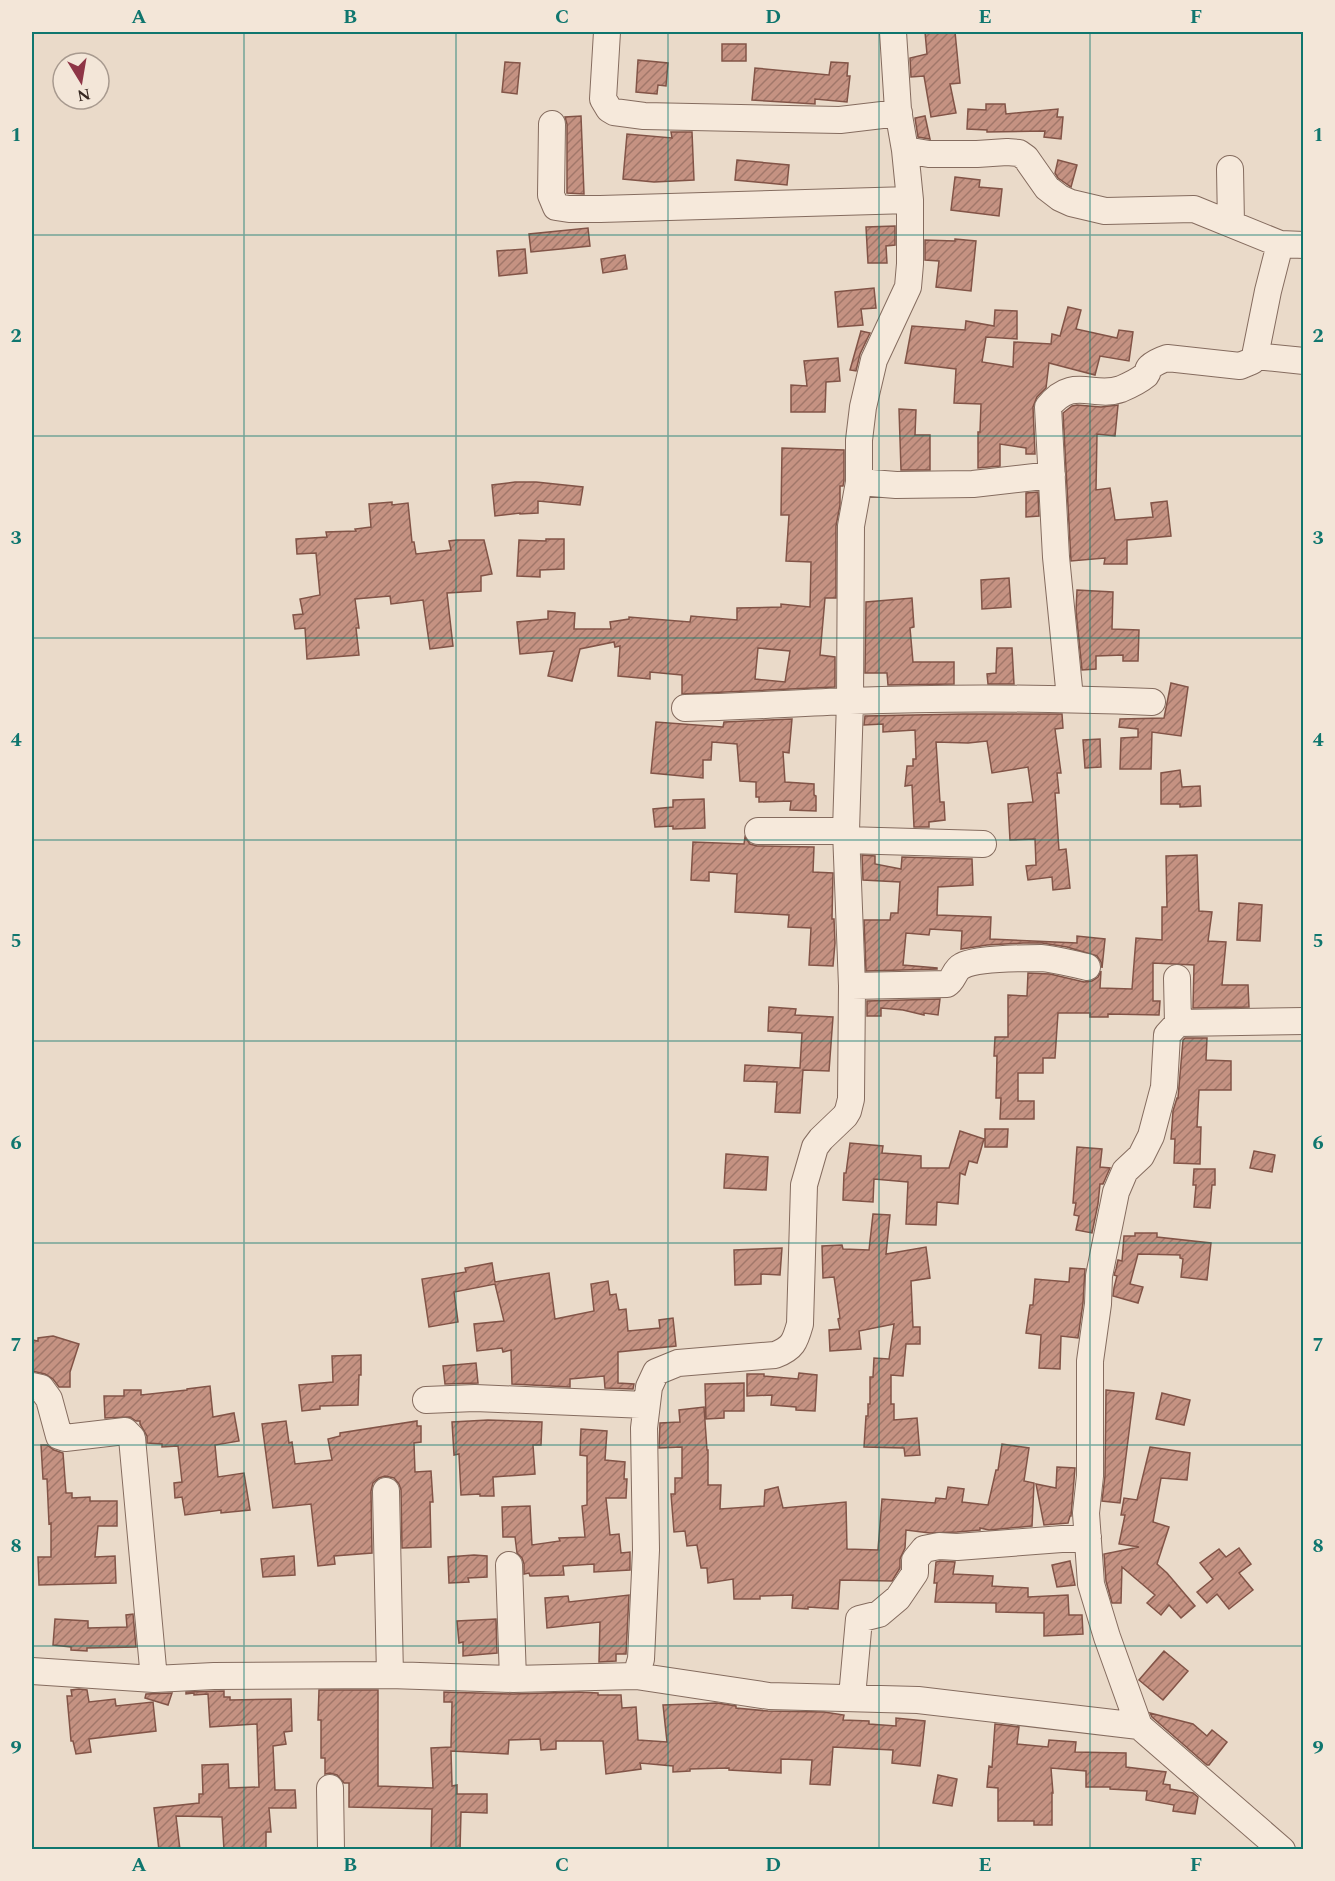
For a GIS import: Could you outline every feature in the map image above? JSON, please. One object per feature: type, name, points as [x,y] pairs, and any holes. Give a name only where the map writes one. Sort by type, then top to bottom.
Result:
[{"type":"street","points":[[607,32],[603,99],[609,109],[614,112],[644,116],[840,120],[899,113]]},
{"type":"street","points":[[636,1676],[641,1659],[646,1550],[644,1428],[649,1387],[656,1372],[678,1363],[775,1355],[792,1346],[800,1324],[804,1185],[815,1147],[845,1116],[850,1099],[852,986],[846,835],[850,701],[851,526],[859,482],[863,406],[874,360],[908,287],[911,240],[910,200],[899,113],[893,32]]},
{"type":"street","points":[[552,124],[551,195],[556,207],[600,209],[910,200]]},
{"type":"street","points":[[905,150],[929,153],[1019,153],[1026,158],[1047,188],[1071,203],[1105,211],[1188,208],[1292,244],[1252,361],[1240,366],[1167,358],[1157,362],[1146,374],[1124,388],[1111,392],[1077,388],[1067,391],[1048,406],[1056,557],[1070,699]]},
{"type":"street","points":[[1230,169],[1231,224]]},
{"type":"street","points":[[1255,356],[1304,361]]},
{"type":"street","points":[[859,482],[896,485],[974,484],[1052,474]]},
{"type":"street","points":[[685,708],[850,701],[1070,699],[1152,702]]},
{"type":"street","points":[[758,831],[983,844]]},
{"type":"street","points":[[852,986],[947,984],[952,981],[962,966],[980,961],[1043,958],[1087,967]]},
{"type":"street","points":[[1177,978],[1178,1023],[1167,1035],[1164,1087],[1151,1136],[1141,1156],[1125,1171],[1116,1192],[1099,1276],[1088,1401],[1090,1476],[1086,1513],[1091,1584],[1107,1637],[1139,1726],[1282,1850]]},
{"type":"street","points":[[1178,1023],[1304,1021]]},
{"type":"street","points":[[32,1386],[41,1388],[49,1399],[59,1436],[65,1438],[125,1431],[132,1438],[154,1679]]},
{"type":"street","points":[[426,1400],[475,1398],[646,1405]]},
{"type":"street","points":[[386,1491],[390,1675]]},
{"type":"street","points":[[852,1697],[859,1619],[879,1614],[898,1598],[915,1574],[915,1560],[924,1549],[939,1546],[957,1547],[1088,1537]]},
{"type":"street","points":[[509,1565],[513,1678]]},
{"type":"street","points":[[32,1671],[154,1679],[214,1676],[390,1675],[513,1678],[636,1676],[769,1696],[918,1700],[1139,1726]]},
{"type":"street","points":[[330,1788],[331,1850]]},
{"type":"building","points":[[925,32],[955,32],[960,83],[950,84],[956,113],[931,117],[924,76],[911,77],[910,58],[927,54]]},
{"type":"building","points":[[722,44],[746,44],[746,61],[722,61]]},
{"type":"building","points":[[638,60],[668,63],[666,86],[658,85],[657,94],[636,92]]},
{"type":"building","points":[[505,62],[520,63],[517,94],[502,92]]},
{"type":"building","points":[[831,62],[848,63],[847,76],[850,76],[847,102],[815,99],[815,104],[752,100],[755,68],[829,75]]},
{"type":"building","points":[[986,104],[1005,104],[1006,114],[1058,109],[1057,117],[1063,117],[1061,139],[1044,137],[1045,131],[987,132],[987,130],[967,129],[968,109],[986,110]]},
{"type":"building","points":[[581,116],[584,194],[567,193],[567,124],[565,117]]},
{"type":"building","points":[[925,116],[930,139],[918,137],[915,118]]},
{"type":"building","points":[[671,132],[692,132],[694,180],[654,182],[623,179],[627,134],[672,138]]},
{"type":"building","points":[[737,160],[789,165],[787,185],[735,180]]},
{"type":"building","points":[[1058,160],[1077,165],[1071,187],[1055,173]]},
{"type":"building","points":[[955,177],[980,180],[979,187],[1002,189],[999,216],[951,210]]},
{"type":"building","points":[[895,226],[895,245],[886,246],[887,263],[868,263],[866,227]]},
{"type":"building","points":[[588,228],[590,246],[531,252],[529,234]]},
{"type":"building","points":[[955,239],[976,241],[971,291],[936,287],[939,261],[925,260],[925,240],[955,241]]},
{"type":"building","points":[[525,249],[527,273],[499,276],[497,251]]},
{"type":"building","points":[[625,255],[627,269],[603,273],[601,259]]},
{"type":"building","points":[[874,288],[876,308],[861,309],[863,325],[838,327],[835,292]]},
{"type":"building","points":[[1068,307],[1081,310],[1076,329],[1117,338],[1119,330],[1133,332],[1129,361],[1100,356],[1095,375],[1049,363],[1046,388],[1037,397],[1033,407],[1035,454],[1026,454],[1026,448],[1000,444],[1000,466],[978,468],[981,404],[954,403],[956,369],[905,363],[912,326],[965,330],[966,321],[994,326],[995,310],[1017,311],[1017,339],[986,337],[982,362],[1013,367],[1014,342],[1051,344],[1052,334],[1060,336]]},
{"type":"building","points":[[861,331],[870,333],[860,354],[856,371],[850,370]]},
{"type":"building","points":[[838,358],[840,381],[826,382],[825,412],[791,412],[791,385],[807,386],[804,361]]},
{"type":"building","points":[[1077,405],[1101,407],[1118,405],[1115,436],[1097,434],[1096,490],[1110,488],[1115,520],[1153,517],[1151,503],[1167,501],[1171,536],[1127,540],[1127,564],[1104,564],[1105,558],[1071,561],[1063,413]]},
{"type":"building","points":[[899,409],[916,410],[915,435],[930,435],[930,470],[901,470]]},
{"type":"building","points":[[782,448],[844,450],[844,481],[843,486],[840,486],[840,505],[836,526],[836,598],[825,598],[820,655],[835,657],[835,687],[682,694],[682,675],[650,672],[650,679],[618,676],[620,646],[615,647],[614,642],[580,649],[572,681],[548,676],[554,651],[520,654],[517,622],[548,619],[548,611],[575,613],[574,629],[611,629],[610,622],[629,619],[629,617],[690,622],[691,616],[737,620],[737,608],[781,607],[781,604],[810,607],[811,562],[786,561],[789,515],[781,515]],"holes":[[[758,648],[790,651],[785,682],[755,679]]]},
{"type":"building","points":[[515,482],[583,487],[580,505],[538,501],[538,513],[495,516],[492,485]]},
{"type":"building","points":[[1038,492],[1039,516],[1026,517],[1026,493]]},
{"type":"building","points":[[392,502],[392,505],[408,503],[412,542],[414,542],[416,554],[451,550],[449,541],[484,540],[492,574],[481,576],[481,591],[447,593],[453,646],[430,649],[423,600],[391,604],[390,596],[355,599],[359,628],[356,628],[359,655],[307,659],[305,628],[295,629],[293,615],[303,614],[300,599],[320,595],[316,553],[297,554],[296,539],[327,537],[326,532],[356,531],[355,529],[371,527],[369,504]]},
{"type":"building","points":[[546,539],[564,539],[564,569],[540,570],[540,577],[517,576],[519,540],[546,541]]},
{"type":"building","points":[[1009,578],[1011,607],[982,609],[981,580]]},
{"type":"building","points":[[1077,590],[1113,592],[1112,629],[1139,630],[1138,661],[1123,661],[1123,655],[1096,656],[1096,669],[1082,670],[1076,611]]},
{"type":"building","points":[[912,598],[914,627],[910,628],[913,662],[954,662],[954,684],[888,685],[887,673],[865,673],[866,602]]},
{"type":"building","points":[[997,648],[1012,648],[1014,684],[988,684],[987,674],[996,673]]},
{"type":"building","points":[[1171,683],[1188,687],[1181,736],[1152,732],[1151,769],[1120,769],[1121,738],[1138,737],[1138,729],[1119,727],[1120,719],[1164,718]]},
{"type":"building","points":[[1062,714],[1063,728],[1055,729],[1061,773],[1057,773],[1059,793],[1055,793],[1059,850],[1066,849],[1070,888],[1053,890],[1052,877],[1028,880],[1026,866],[1036,865],[1035,839],[1010,840],[1008,804],[1033,802],[1028,767],[992,773],[987,741],[936,742],[940,802],[944,802],[945,820],[929,822],[929,827],[914,827],[912,785],[905,786],[907,766],[913,766],[913,759],[916,759],[915,730],[883,732],[883,724],[864,725],[865,716]]},
{"type":"building","points":[[792,719],[789,753],[783,752],[785,782],[814,784],[816,811],[790,810],[791,801],[759,802],[759,797],[756,797],[756,782],[740,781],[737,744],[712,742],[711,760],[703,760],[703,778],[651,773],[656,722],[723,727],[724,722]]},
{"type":"building","points":[[1100,739],[1101,767],[1085,768],[1083,740]]},
{"type":"building","points":[[1180,770],[1182,787],[1200,786],[1201,806],[1180,807],[1180,804],[1161,804],[1161,773]]},
{"type":"building","points":[[704,799],[705,828],[655,827],[653,809],[673,807],[673,800]]},
{"type":"building","points":[[745,837],[750,844],[757,846],[814,847],[813,872],[833,873],[832,919],[834,919],[835,943],[833,966],[809,965],[811,928],[788,927],[789,915],[735,912],[737,874],[709,872],[709,881],[691,880],[693,842],[744,844]]},
{"type":"building","points":[[862,855],[875,856],[875,864],[901,869],[902,857],[972,859],[973,885],[938,887],[937,915],[991,917],[990,939],[1077,943],[1077,936],[1105,939],[1102,968],[1097,956],[1067,947],[1023,943],[961,949],[962,931],[930,929],[929,935],[906,933],[903,965],[937,969],[866,971],[864,920],[890,920],[891,913],[898,913],[900,882],[863,880]]},
{"type":"building","points":[[1197,855],[1199,911],[1212,912],[1208,941],[1226,942],[1222,985],[1248,985],[1249,1007],[1193,1008],[1194,965],[1153,963],[1153,1001],[1160,1001],[1159,1015],[1108,1014],[1108,1017],[1090,1017],[1090,1013],[1058,1013],[1055,1058],[1043,1058],[1043,1073],[1018,1073],[1018,1101],[1034,1101],[1034,1119],[1000,1119],[1001,1098],[996,1098],[995,1037],[1008,1037],[1008,995],[1027,996],[1028,973],[1050,974],[1084,982],[1092,981],[1101,971],[1100,988],[1132,989],[1136,938],[1162,940],[1162,907],[1167,907],[1166,856]]},
{"type":"building","points":[[1239,903],[1262,905],[1260,941],[1237,940]]},
{"type":"building","points":[[940,999],[938,1015],[881,1008],[881,1016],[867,1016],[867,1001]]},
{"type":"building","points":[[769,1007],[796,1009],[795,1015],[833,1017],[829,1071],[803,1070],[800,1113],[775,1112],[777,1082],[744,1081],[745,1065],[800,1068],[802,1033],[768,1031]]},
{"type":"building","points":[[1185,1038],[1207,1038],[1206,1060],[1231,1061],[1231,1090],[1199,1090],[1197,1127],[1201,1127],[1200,1164],[1174,1163],[1175,1139],[1171,1139],[1173,1111],[1178,1098]]},
{"type":"building","points":[[985,1129],[1008,1129],[1007,1147],[985,1147]]},
{"type":"building","points":[[960,1131],[984,1139],[977,1163],[969,1161],[965,1175],[960,1173],[958,1204],[937,1202],[936,1225],[906,1224],[908,1182],[874,1179],[873,1202],[843,1200],[844,1173],[846,1173],[850,1143],[883,1146],[882,1153],[921,1156],[921,1168],[949,1168]]},
{"type":"building","points":[[1077,1147],[1102,1149],[1100,1167],[1110,1168],[1103,1184],[1100,1184],[1092,1233],[1076,1230],[1079,1216],[1074,1215],[1076,1203],[1073,1203]]},
{"type":"building","points":[[1254,1151],[1275,1155],[1272,1172],[1250,1168]]},
{"type":"building","points":[[726,1154],[768,1157],[766,1190],[724,1188]]},
{"type":"building","points":[[1194,1169],[1215,1169],[1215,1185],[1212,1185],[1210,1208],[1194,1207],[1196,1185],[1193,1185]]},
{"type":"building","points":[[873,1214],[890,1215],[886,1254],[926,1247],[930,1278],[911,1281],[913,1327],[920,1327],[920,1344],[906,1344],[903,1376],[891,1375],[891,1404],[894,1404],[894,1420],[917,1418],[920,1455],[905,1456],[904,1448],[864,1447],[866,1416],[868,1416],[868,1404],[870,1404],[870,1377],[873,1377],[874,1358],[889,1359],[894,1324],[859,1331],[861,1349],[830,1351],[829,1330],[840,1329],[838,1319],[840,1318],[834,1277],[823,1278],[822,1246],[842,1245],[843,1249],[869,1250]]},
{"type":"building","points":[[1135,1233],[1157,1233],[1157,1237],[1211,1243],[1207,1280],[1181,1277],[1183,1259],[1180,1255],[1138,1254],[1130,1284],[1143,1287],[1138,1303],[1113,1296],[1117,1276],[1114,1275],[1118,1260],[1122,1261],[1124,1236],[1135,1236]]},
{"type":"building","points":[[782,1248],[780,1275],[761,1274],[761,1284],[735,1285],[734,1250]]},
{"type":"building","points":[[492,1263],[495,1282],[549,1273],[555,1319],[594,1311],[591,1284],[608,1281],[610,1295],[616,1294],[619,1310],[626,1309],[628,1331],[660,1328],[659,1320],[673,1318],[676,1346],[618,1352],[618,1383],[634,1384],[633,1389],[605,1388],[604,1376],[570,1379],[570,1387],[512,1384],[511,1350],[503,1352],[502,1348],[477,1351],[474,1324],[504,1321],[495,1284],[454,1292],[458,1322],[429,1327],[422,1279],[466,1272],[465,1268]]},
{"type":"building","points":[[1070,1268],[1085,1269],[1078,1338],[1061,1336],[1060,1369],[1039,1368],[1041,1335],[1026,1333],[1030,1305],[1033,1305],[1035,1279],[1069,1282]]},
{"type":"building","points":[[53,1336],[79,1344],[70,1372],[70,1387],[59,1387],[45,1374],[32,1371],[32,1340],[38,1341],[38,1338]]},
{"type":"building","points":[[361,1355],[358,1405],[320,1406],[320,1409],[302,1411],[299,1385],[333,1382],[332,1356]]},
{"type":"building","points":[[476,1363],[478,1383],[445,1384],[443,1366]]},
{"type":"building","points":[[799,1373],[817,1375],[815,1411],[771,1405],[772,1395],[747,1396],[747,1374],[798,1379]]},
{"type":"building","points":[[744,1383],[744,1411],[724,1411],[724,1418],[706,1419],[705,1384]]},
{"type":"building","points":[[210,1386],[213,1417],[234,1413],[239,1441],[215,1445],[218,1477],[244,1473],[250,1510],[221,1513],[221,1510],[185,1515],[182,1497],[175,1498],[174,1483],[182,1482],[178,1446],[162,1447],[162,1444],[147,1443],[147,1436],[140,1421],[130,1417],[105,1418],[104,1396],[124,1396],[124,1390],[141,1390],[141,1395]]},
{"type":"building","points":[[1106,1390],[1134,1393],[1120,1503],[1102,1501],[1105,1476]]},
{"type":"building","points":[[1162,1393],[1190,1400],[1184,1425],[1156,1419]]},
{"type":"building","points":[[704,1407],[708,1485],[721,1485],[720,1509],[764,1506],[765,1490],[778,1487],[783,1508],[846,1502],[847,1549],[878,1550],[882,1499],[935,1503],[936,1498],[946,1499],[948,1487],[964,1489],[962,1502],[988,1505],[996,1470],[998,1470],[1002,1444],[1029,1448],[1024,1481],[1034,1483],[1032,1526],[930,1533],[906,1530],[905,1548],[900,1559],[900,1568],[892,1581],[840,1580],[838,1609],[792,1608],[793,1595],[734,1599],[733,1579],[708,1583],[707,1568],[701,1568],[697,1545],[687,1546],[685,1531],[674,1532],[671,1494],[675,1494],[675,1478],[682,1478],[682,1447],[659,1448],[660,1423],[680,1422],[679,1410]]},
{"type":"building","points":[[488,1420],[542,1422],[541,1445],[533,1445],[535,1474],[493,1477],[494,1496],[461,1495],[459,1454],[454,1455],[452,1422]]},
{"type":"building","points":[[286,1421],[295,1464],[332,1460],[328,1439],[340,1436],[340,1433],[417,1421],[417,1426],[421,1426],[421,1442],[414,1443],[415,1472],[431,1471],[433,1502],[430,1502],[431,1547],[402,1548],[401,1490],[394,1478],[385,1476],[373,1483],[371,1491],[372,1553],[334,1556],[335,1564],[318,1566],[311,1504],[273,1508],[262,1424]]},
{"type":"building","points":[[581,1429],[607,1431],[605,1460],[625,1462],[626,1498],[606,1498],[610,1535],[619,1534],[621,1553],[630,1552],[630,1570],[594,1572],[594,1564],[563,1566],[564,1575],[530,1576],[529,1573],[524,1574],[524,1564],[517,1553],[515,1537],[503,1537],[502,1507],[530,1506],[532,1545],[560,1541],[559,1538],[585,1537],[582,1506],[587,1505],[587,1456],[580,1455]]},
{"type":"building","points":[[41,1445],[47,1445],[63,1453],[66,1493],[72,1493],[72,1498],[90,1497],[90,1501],[117,1501],[117,1526],[98,1526],[95,1557],[115,1556],[116,1583],[39,1585],[38,1557],[51,1557],[51,1523],[49,1524],[47,1479],[43,1479]]},
{"type":"building","points":[[1150,1447],[1190,1453],[1187,1480],[1161,1478],[1153,1522],[1169,1527],[1157,1564],[1195,1606],[1181,1618],[1169,1605],[1161,1615],[1147,1603],[1155,1595],[1122,1567],[1121,1603],[1112,1603],[1106,1581],[1104,1554],[1139,1547],[1119,1544],[1125,1515],[1121,1515],[1124,1498],[1137,1500]]},
{"type":"building","points":[[1057,1467],[1075,1468],[1071,1516],[1068,1523],[1044,1525],[1036,1484],[1056,1488]]},
{"type":"building","points":[[1239,1548],[1251,1564],[1239,1573],[1253,1590],[1229,1609],[1217,1594],[1207,1603],[1197,1592],[1213,1579],[1200,1563],[1219,1549],[1226,1557]]},
{"type":"building","points":[[294,1556],[295,1575],[263,1577],[261,1559]]},
{"type":"building","points":[[487,1556],[487,1577],[468,1578],[469,1582],[449,1583],[448,1557]]},
{"type":"building","points":[[1070,1561],[1075,1585],[1057,1587],[1052,1565]]},
{"type":"building","points":[[936,1562],[955,1562],[953,1574],[993,1576],[992,1586],[1028,1588],[1028,1597],[1068,1595],[1069,1615],[1082,1615],[1083,1634],[1044,1636],[1044,1613],[996,1612],[996,1603],[935,1602]]},
{"type":"building","points":[[629,1595],[626,1654],[616,1654],[616,1661],[599,1662],[600,1622],[547,1628],[545,1598],[568,1596],[569,1602]]},
{"type":"building","points":[[133,1614],[136,1647],[87,1648],[87,1651],[53,1645],[55,1619],[88,1621],[88,1628],[127,1627],[126,1615]]},
{"type":"building","points":[[496,1619],[497,1653],[463,1656],[463,1642],[459,1643],[457,1621]]},
{"type":"building","points":[[1164,1651],[1188,1671],[1163,1700],[1139,1680]]},
{"type":"building","points":[[71,1690],[87,1690],[89,1702],[115,1699],[116,1706],[153,1702],[156,1731],[89,1739],[91,1752],[76,1754],[73,1741],[71,1741],[67,1696],[72,1696]]},
{"type":"building","points":[[319,1690],[378,1690],[378,1786],[433,1788],[431,1748],[451,1747],[452,1702],[444,1702],[444,1692],[513,1694],[579,1692],[621,1695],[622,1708],[636,1707],[638,1740],[667,1742],[663,1705],[717,1703],[736,1706],[736,1708],[768,1711],[824,1712],[844,1715],[843,1720],[869,1721],[869,1724],[896,1726],[896,1718],[925,1721],[920,1766],[892,1763],[893,1750],[833,1747],[830,1785],[810,1784],[812,1760],[781,1759],[781,1773],[729,1770],[729,1768],[673,1772],[673,1766],[640,1763],[641,1769],[606,1774],[603,1741],[556,1741],[556,1749],[541,1750],[540,1739],[509,1740],[508,1754],[451,1751],[452,1786],[457,1785],[457,1794],[487,1794],[487,1813],[461,1812],[460,1850],[431,1850],[432,1809],[349,1807],[349,1783],[344,1783],[337,1775],[325,1774],[325,1758],[321,1758],[321,1720],[318,1720]]},
{"type":"building","points":[[224,1691],[224,1697],[230,1697],[230,1700],[291,1699],[292,1731],[284,1732],[286,1744],[273,1746],[275,1790],[295,1790],[296,1808],[269,1808],[271,1832],[266,1832],[266,1850],[224,1850],[222,1817],[176,1816],[180,1850],[159,1850],[154,1808],[199,1803],[199,1794],[203,1794],[202,1765],[228,1764],[229,1788],[259,1787],[257,1724],[210,1727],[208,1694],[186,1694],[186,1692]]},
{"type":"building","points":[[172,1693],[168,1705],[145,1698],[146,1694]]},
{"type":"building","points":[[1150,1713],[1193,1724],[1207,1736],[1212,1730],[1227,1742],[1207,1765]]},
{"type":"building","points":[[995,1724],[1019,1727],[1017,1744],[1048,1747],[1049,1740],[1076,1742],[1075,1752],[1126,1753],[1126,1767],[1166,1772],[1163,1784],[1170,1785],[1170,1789],[1193,1793],[1198,1797],[1195,1814],[1173,1811],[1174,1805],[1146,1800],[1147,1791],[1086,1787],[1086,1771],[1051,1768],[1052,1825],[1034,1825],[1034,1821],[998,1821],[998,1788],[987,1787],[989,1766],[992,1767]]},
{"type":"building","points":[[938,1775],[957,1779],[952,1806],[933,1803]]}]
